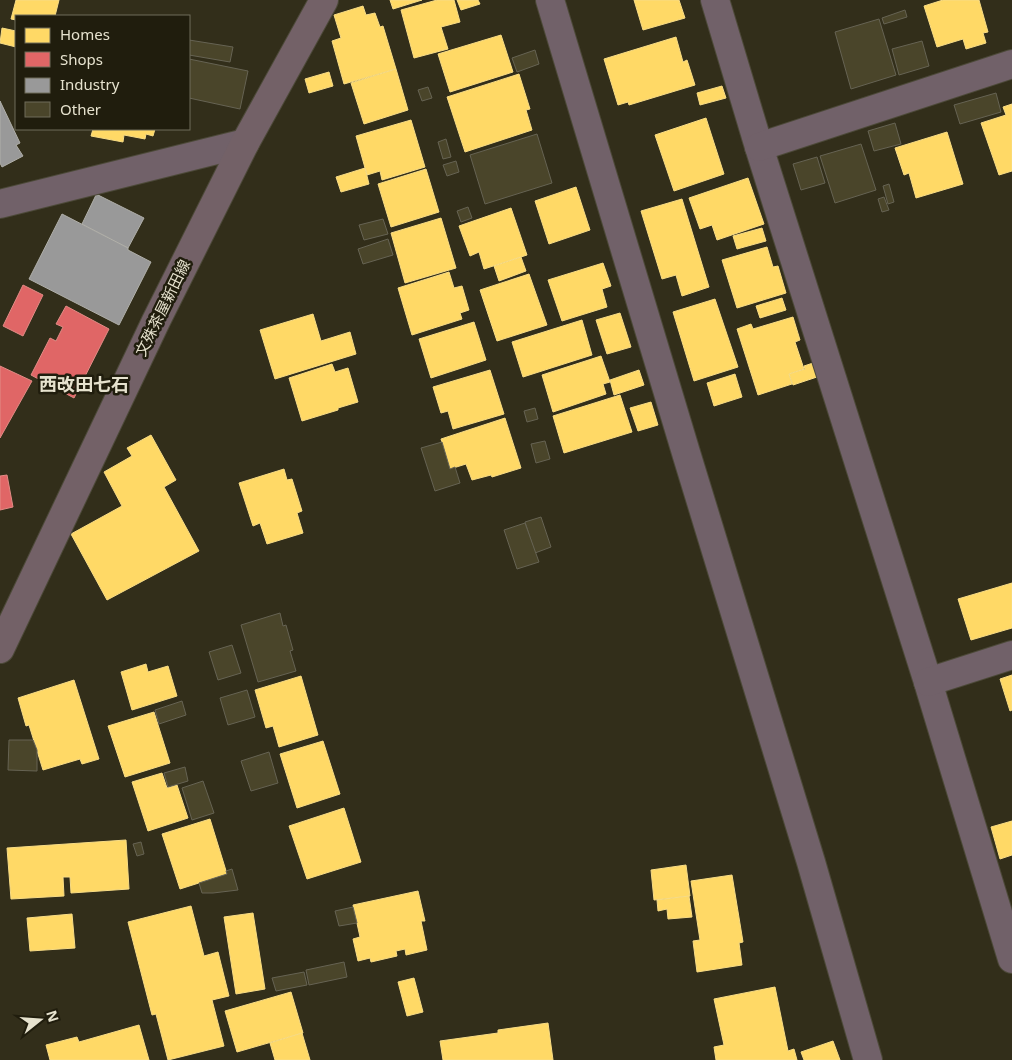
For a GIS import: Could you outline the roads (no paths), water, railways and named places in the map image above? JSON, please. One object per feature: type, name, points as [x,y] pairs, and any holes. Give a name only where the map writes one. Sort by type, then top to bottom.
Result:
[{"type":"main road","name":"文殊茶屋新田線","points":[[0,649],[152,330],[245,143],[324,0]]},
{"type":"street","points":[[550,0],[811,862],[868,1060]]},
{"type":"street","points":[[715,0],[928,682],[1002,893],[1012,959]]},
{"type":"street","points":[[760,147],[1012,64]]},
{"type":"street","points":[[0,204],[245,143]]},
{"type":"street","points":[[928,682],[1012,655]]},
{"type":"district","name":"西改田七石","points":[[84,385]]}]
